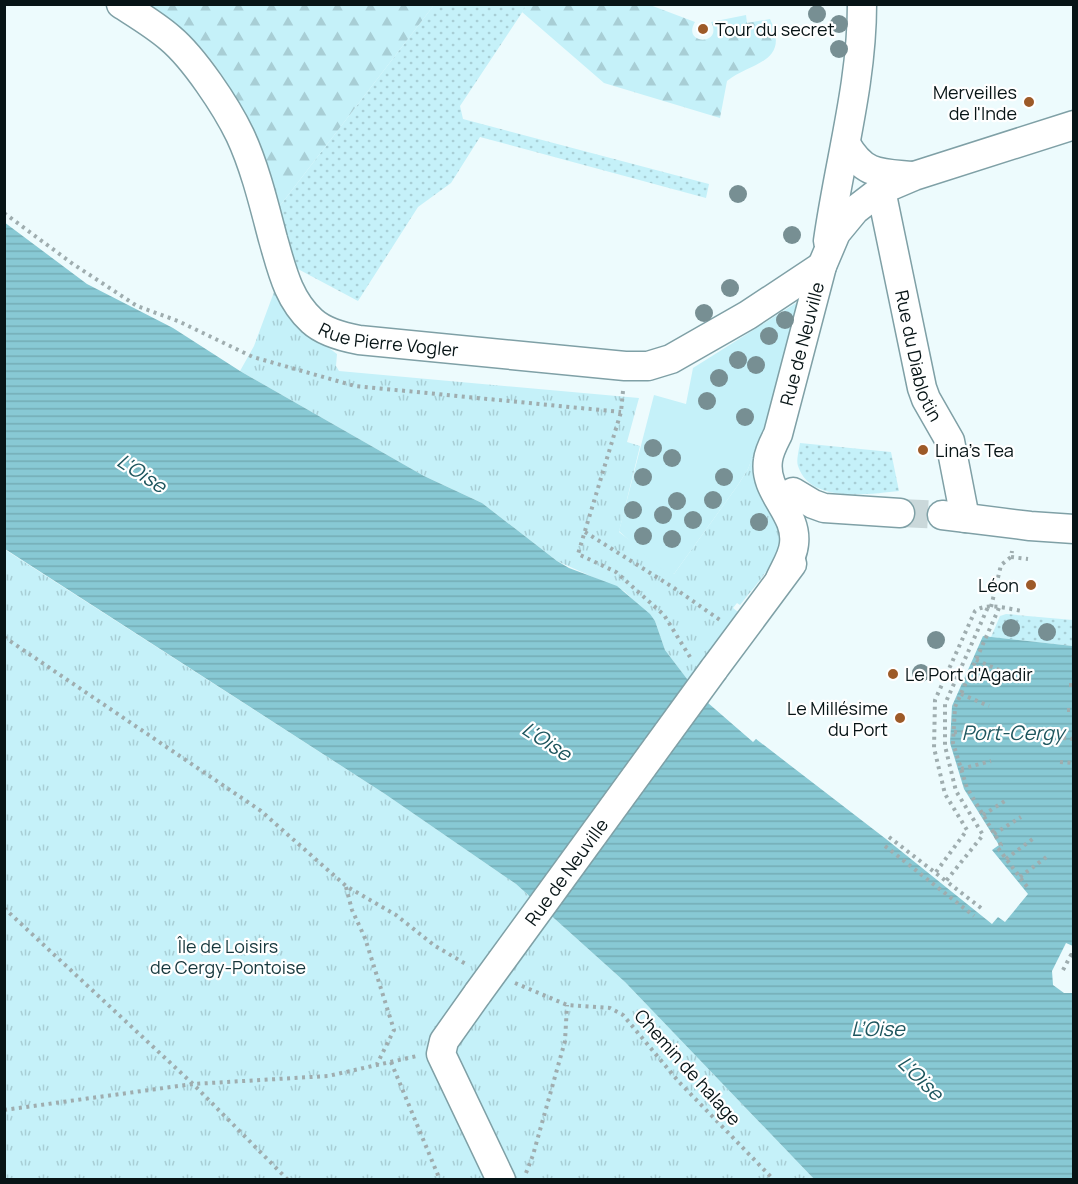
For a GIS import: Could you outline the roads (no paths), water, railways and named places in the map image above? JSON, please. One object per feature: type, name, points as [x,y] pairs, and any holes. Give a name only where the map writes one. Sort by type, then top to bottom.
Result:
[{"type":"street","name":"Rue Pierre Vogler","points":[[121,4],[172,39],[185,53],[231,118],[241,136],[249,160],[285,281],[303,310],[313,321],[329,331],[358,340],[625,366],[648,366],[690,350],[824,260]]},
{"type":"street","name":"Rue de Neuville","points":[[780,579],[792,550],[794,536],[788,515],[771,488],[768,477],[768,460],[778,434],[824,260],[846,144],[860,43],[862,4]]},
{"type":"street","name":"Rue de Neuville","points":[[824,260],[844,222],[864,201],[881,190],[914,176],[1074,125]]},
{"type":"street","points":[[846,144],[856,160],[871,170],[886,174],[914,176]]},
{"type":"street","name":"Rue du Diablotin","points":[[881,190],[922,388],[950,441],[954,516],[1074,529]]},
{"type":"street","name":"Rue de Neuville","points":[[501,1179],[441,1054],[444,1041],[704,665],[800,555],[807,539],[804,522],[780,455],[778,434]]},
{"type":"street","points":[[793,492],[824,508],[888,512]]},
{"type":"water","name":"L’Oise","points":[[4,222],[87,284],[173,328],[240,371],[424,476],[482,503],[569,568],[617,586],[650,614],[655,621],[665,650],[700,696],[753,742],[756,739],[992,924],[998,917],[1005,922],[1028,894],[992,850],[999,845],[964,789],[950,743],[952,706],[983,636],[1073,646],[1073,946],[1066,943],[1052,971],[1053,985],[1064,993],[1073,993],[1073,1179],[814,1179],[625,982],[516,884],[385,794],[5,549]]},
{"type":"tunnel","points":[[900,513],[942,515]]},
{"type":"place","name":"Tour du secret","points":[[703,29]]},
{"type":"place","name":"Merveilles de l'Inde","points":[[1029,102]]},
{"type":"place","name":"Lina’s Tea","points":[[923,450]]},
{"type":"place","name":"Léon","points":[[1031,585]]},
{"type":"place","name":"Le Port d'Agadir","points":[[893,674]]},
{"type":"place","name":"Le Millésime du Port","points":[[900,718]]},
{"type":"water label","name":"L'Oise","points":[[142,473]]},
{"type":"water label","name":"Port-Cergy","points":[[1013,732]]},
{"type":"water label","name":"L'Oise","points":[[547,741]]},
{"type":"water label","name":"L'Oise","points":[[921,1078]]},
{"type":"park label","name":"Île de Loisirs de Cergy-Pontoise","points":[[228,956]]}]
